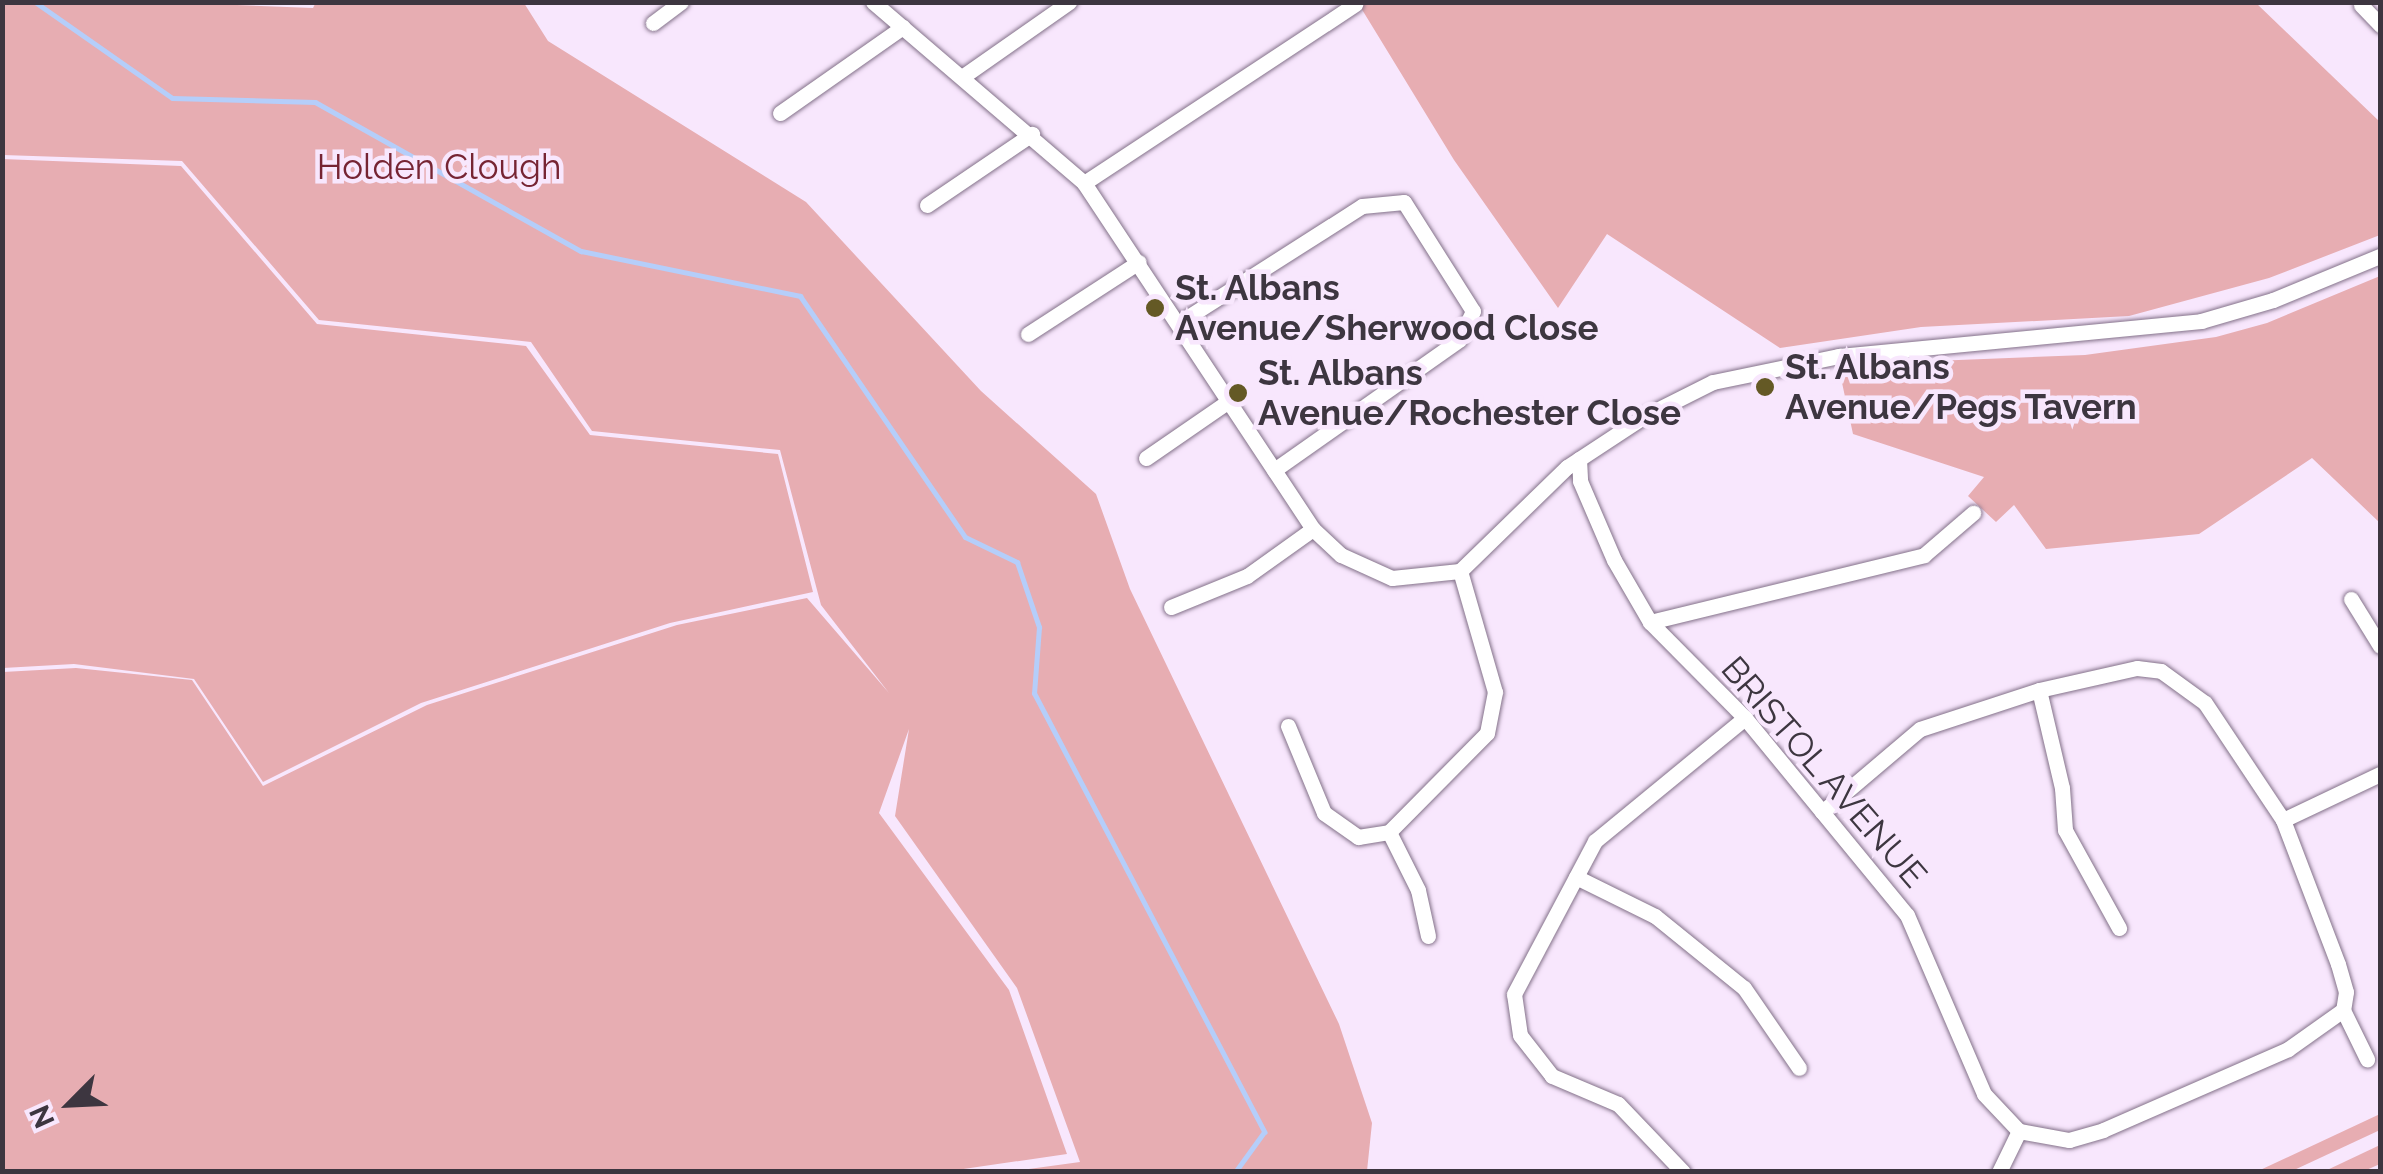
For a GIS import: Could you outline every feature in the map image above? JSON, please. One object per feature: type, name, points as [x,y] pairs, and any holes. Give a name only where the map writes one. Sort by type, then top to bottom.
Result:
[{"type":"street","points":[[652,23],[681,2]]},
{"type":"street","points":[[873,2],[1032,134],[1084,183],[1180,322],[1313,529],[1341,555],[1392,578],[1460,572],[1579,459],[1713,382],[1839,356],[2200,321],[2273,300],[2380,256]]},
{"type":"street","points":[[962,76],[1069,2]]},
{"type":"street","points":[[1084,183],[1355,4]]},
{"type":"street","points":[[2361,5],[2380,25]]},
{"type":"street","points":[[780,112],[903,28]]},
{"type":"street","points":[[927,205],[1032,134]]},
{"type":"street","points":[[1180,322],[1362,206],[1404,202],[1473,311],[1458,340],[1274,470]]},
{"type":"street","points":[[1028,334],[1139,262]]},
{"type":"street","points":[[1146,458],[1230,400]]},
{"type":"street","name":"BRISTOL AVENUE","points":[[1579,459],[1580,481],[1614,560],[1650,622],[1744,718],[1907,915],[1984,1094],[2019,1132]]},
{"type":"street","points":[[1650,622],[1924,555],[1974,513]]},
{"type":"street","points":[[1172,607],[1247,576],[1313,529]]},
{"type":"street","points":[[1288,726],[1324,813],[1358,837],[1389,832],[1487,733],[1495,692],[1460,572]]},
{"type":"street","points":[[2351,599],[2380,646]]},
{"type":"street","points":[[1822,812],[1920,729],[2039,690],[2137,668],[2180,680],[2228,733],[2283,820],[2334,950],[2346,992],[2343,1010],[2367,1059]]},
{"type":"street","points":[[2039,690],[2062,788],[2064,830],[2119,928]]},
{"type":"street","points":[[1684,1172],[1618,1104],[1552,1076],[1520,1035],[1514,994],[1596,841],[1744,718]]},
{"type":"street","points":[[2283,820],[2380,774]]},
{"type":"street","points":[[1389,832],[1418,890],[1428,936]]},
{"type":"street","points":[[1576,877],[1655,916],[1744,988],[1799,1068]]},
{"type":"street","points":[[1998,1172],[2019,1132],[2069,1140],[2103,1130],[2288,1049],[2343,1010]]},
{"type":"green space","name":"Holden Clough","points":[[159,2],[313,8],[316,2],[524,3],[548,41],[806,202],[981,391],[1096,494],[1130,589],[1339,1024],[1372,1123],[1367,1171],[1015,1171],[1080,1162],[1017,988],[895,816],[909,729],[879,813],[1009,990],[1067,1154],[943,1172],[3,1171],[3,672],[76,668],[192,680],[263,786],[427,705],[677,625],[807,598],[889,693],[821,605],[780,450],[592,431],[531,342],[319,320],[182,161],[3,155],[3,3]]},
{"type":"green space","points":[[1358,3],[2256,3],[2380,122],[2380,235],[2269,278],[2129,316],[1921,327],[1780,348],[1607,234],[1558,308],[1454,160]]},
{"type":"green space","points":[[2,159],[181,166],[317,324],[526,346],[590,435],[778,454],[813,592],[670,623],[421,703],[263,782],[194,679],[74,664],[3,668]]},
{"type":"green space","points":[[2380,276],[2380,523],[2312,458],[2199,534],[2046,549],[2014,505],[1996,522],[1968,496],[1984,477],[1853,434],[1841,378],[1858,364],[2085,355],[2216,337],[2267,323]]},
{"type":"green space","points":[[2380,1114],[2380,1130],[2292,1171],[2258,1171]]},
{"type":"green space","points":[[2380,1145],[2380,1164],[2364,1171],[2325,1171]]},
{"type":"waterway","points":[[35,2],[172,98],[315,102],[581,251],[800,296],[965,537],[1017,562],[1039,627],[1034,693],[1264,1132],[1235,1172]]},
{"type":"place","name":"St. Albans Avenue/Sherwood Close","points":[[1155,308]]},
{"type":"place","name":"St. Albans Avenue/Pegs Tavern","points":[[1765,387]]},
{"type":"place","name":"St. Albans Avenue/Rochester Close","points":[[1238,393]]}]
